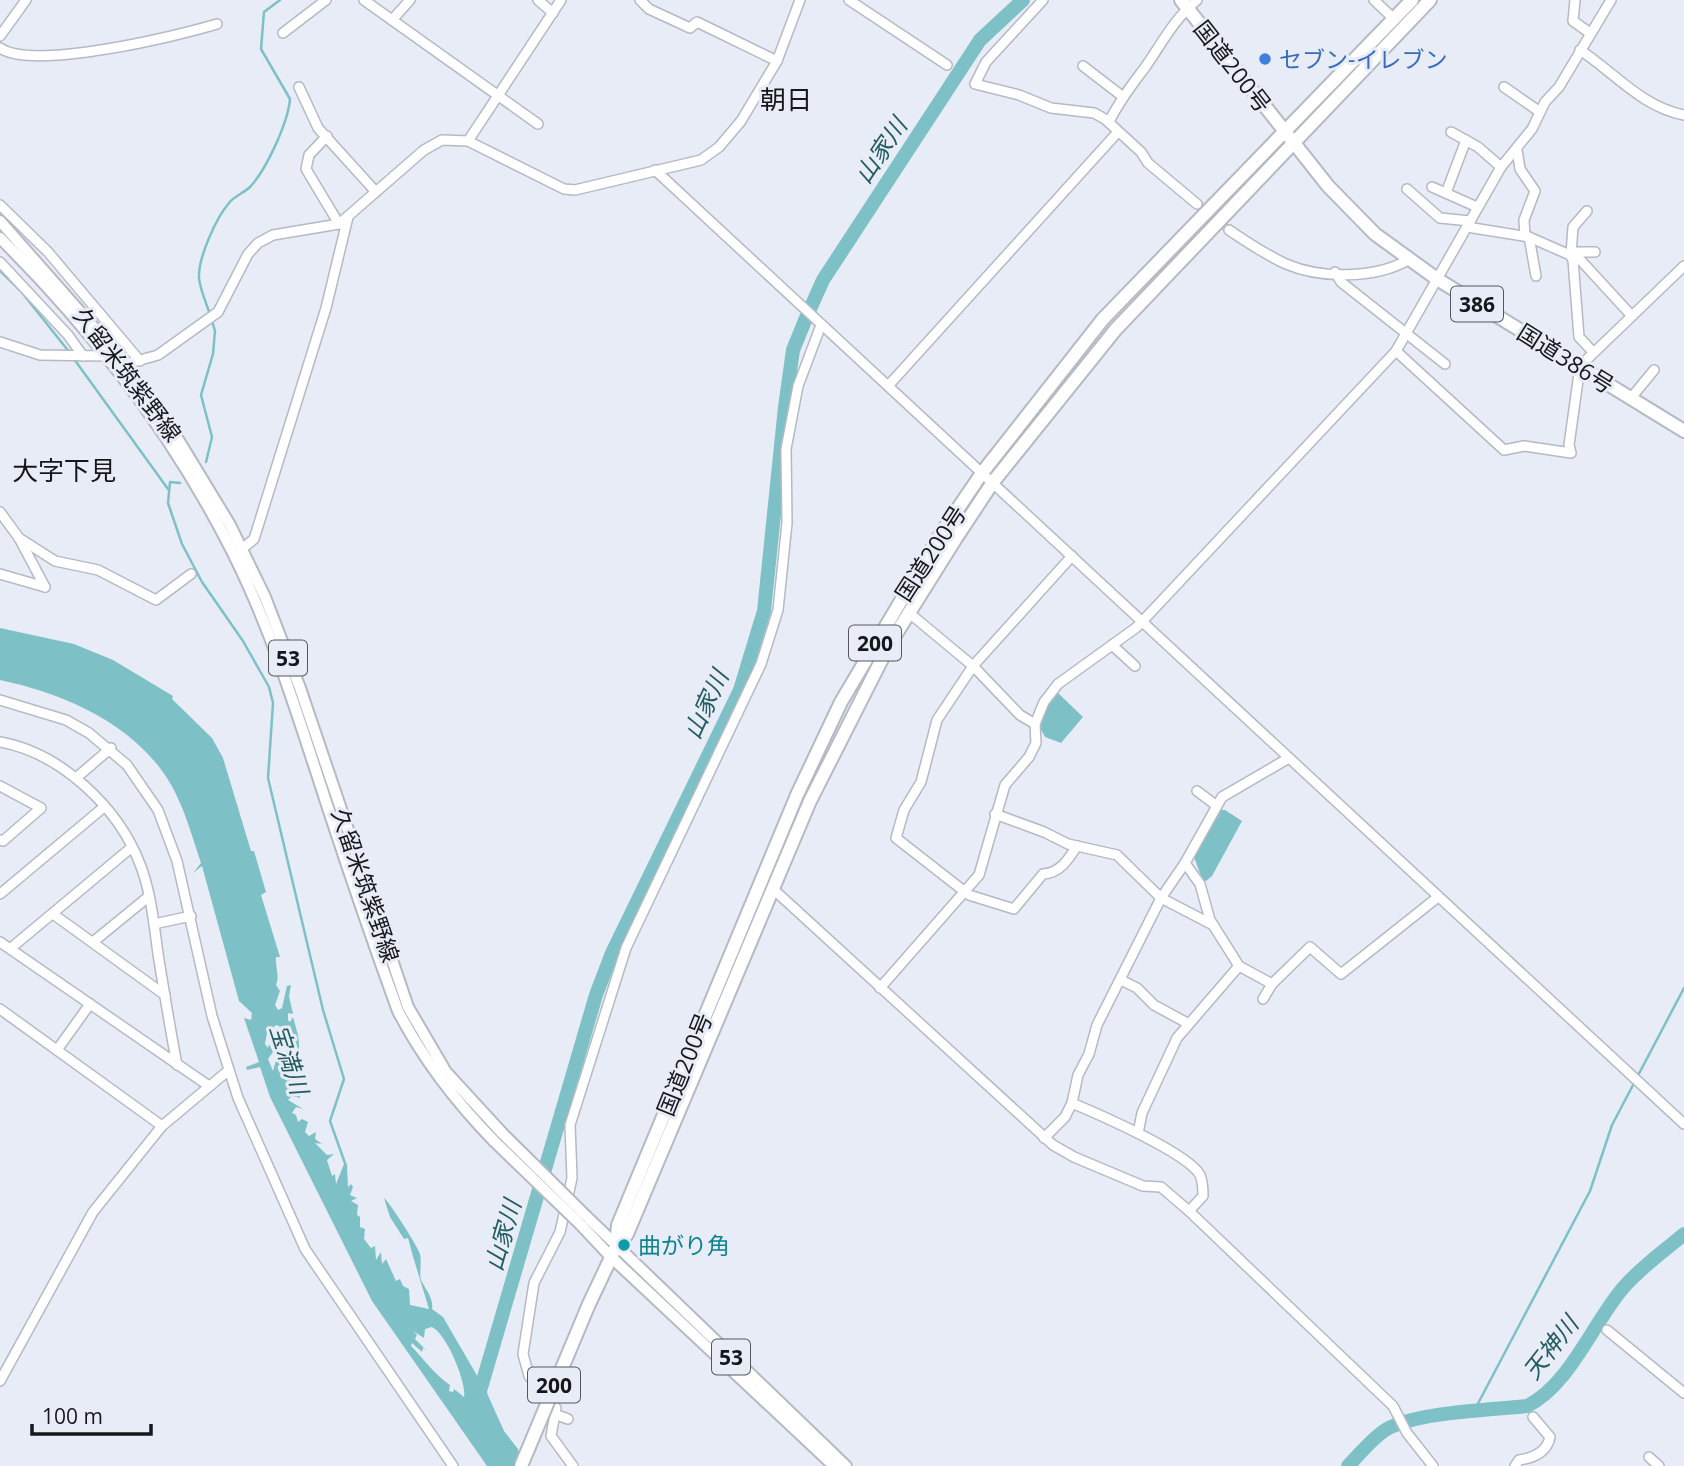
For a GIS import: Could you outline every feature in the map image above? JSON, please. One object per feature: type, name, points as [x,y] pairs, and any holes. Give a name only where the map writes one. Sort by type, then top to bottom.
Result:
[{"type":"highway","name":"200","points":[[1286,131],[1412,0]]},
{"type":"highway","name":"国道200号","points":[[521,1466],[589,1304],[614,1252],[627,1234],[772,888],[853,712],[908,612],[993,482],[1116,329],[1296,145],[1430,0]]},
{"type":"highway","name":"国道200号","points":[[1188,3],[1296,145]]},
{"type":"highway","name":"国道200号","points":[[614,1252],[618,1225],[797,795],[841,702],[896,605],[982,472],[1103,319],[1286,131]]},
{"type":"highway","name":"国道386号","points":[[1296,145],[1349,210],[1408,260],[1684,431]]},
{"type":"main road","name":"久留米筑紫野線","points":[[0,221],[126,364],[213,493],[243,548],[300,688],[408,1007],[428,1046],[446,1072],[498,1137]]},
{"type":"main road","name":"久留米筑紫野線","points":[[0,239],[32,271],[106,356],[145,408],[207,504],[247,583],[273,644],[398,1011],[419,1053],[440,1081],[834,1466]]},
{"type":"main road","name":"久留米筑紫野線","points":[[614,1252],[846,1466]]},
{"type":"street","points":[[0,36],[26,0]]},
{"type":"street","points":[[284,33],[326,0]]},
{"type":"street","points":[[364,0],[538,124]]},
{"type":"street","points":[[392,20],[410,0]]},
{"type":"street","points":[[538,0],[553,13]]},
{"type":"street","points":[[468,141],[561,0]]},
{"type":"street","points":[[640,0],[649,9],[690,28],[697,22],[777,61]]},
{"type":"street","points":[[126,364],[158,355],[218,312],[248,254],[258,243],[273,234],[339,224],[424,150],[442,140],[468,141],[564,189],[587,189],[701,160],[719,147],[741,121],[777,61],[800,0]]},
{"type":"street","points":[[849,0],[947,65]]},
{"type":"street","points":[[1043,0],[986,62],[975,84],[1019,95],[1051,108],[1094,113],[1109,122],[1117,133],[1197,204]]},
{"type":"street","points":[[1374,0],[1394,19]]},
{"type":"street","points":[[1575,0],[1573,21],[1590,33]]},
{"type":"street","points":[[880,988],[979,875],[1005,785],[1029,757],[1036,743],[1035,724],[1044,702],[1058,684],[1142,621],[1396,351],[1501,167],[1517,150],[1611,0]]},
{"type":"street","points":[[1109,122],[1122,96],[1188,3]]},
{"type":"street","points":[[0,48],[9,55],[68,53],[160,41],[217,24]]},
{"type":"street","points":[[1580,50],[1611,71],[1645,102],[1684,115]]},
{"type":"street","points":[[1083,66],[1122,96]]},
{"type":"street","points":[[1504,87],[1541,112]]},
{"type":"street","points":[[299,88],[318,128],[376,192]]},
{"type":"street","points":[[1451,132],[1501,167]]},
{"type":"street","points":[[888,386],[1117,133]]},
{"type":"street","points":[[327,136],[309,155],[306,169],[339,224]]},
{"type":"street","points":[[1446,193],[1466,140]]},
{"type":"street","points":[[1517,150],[1520,169],[1535,191],[1524,219],[1536,276]]},
{"type":"street","points":[[655,170],[1684,1124]]},
{"type":"street","points":[[1432,187],[1477,207]]},
{"type":"street","points":[[1407,190],[1440,218],[1527,237],[1572,254],[1631,315]]},
{"type":"street","points":[[0,205],[48,251],[140,361]]},
{"type":"street","points":[[1587,211],[1573,227],[1572,254],[1578,337],[1592,351]]},
{"type":"street","points":[[243,548],[254,539],[326,307],[348,217]]},
{"type":"street","points":[[1229,230],[1284,263],[1300,269],[1370,275],[1390,270],[1408,260]]},
{"type":"street","points":[[1572,254],[1595,252]]},
{"type":"street","points":[[0,262],[68,335],[83,356]]},
{"type":"street","points":[[1396,351],[1504,450],[1524,446],[1571,453],[1569,445],[1580,366],[1592,351],[1684,266]]},
{"type":"street","points":[[1335,272],[1341,282],[1445,364]]},
{"type":"street","points":[[573,1466],[551,1436],[557,1415],[556,1408],[524,1367],[523,1354],[534,1283],[560,1232],[572,1178],[570,1125],[626,948],[761,663],[778,610],[787,523],[786,449],[798,386],[821,326]]},
{"type":"street","points":[[0,342],[40,355],[106,356]]},
{"type":"street","points":[[1631,398],[1654,370]]},
{"type":"street","points":[[0,512],[19,538],[45,587],[0,574]]},
{"type":"street","points":[[19,538],[55,561],[98,570],[156,600],[191,574]]},
{"type":"street","points":[[1072,556],[973,666],[937,720],[921,782],[904,810],[896,838],[965,892],[1014,909],[1043,874],[1050,874],[1066,863],[1077,846]]},
{"type":"street","points":[[908,612],[973,666],[1020,715],[1035,724]]},
{"type":"street","points":[[1112,645],[1135,666]]},
{"type":"street","points":[[0,700],[66,720],[111,748],[141,782],[158,810],[177,861],[212,1016],[229,1070],[305,1249],[453,1466]]},
{"type":"street","points":[[0,742],[43,757],[76,778],[104,807],[132,847],[141,865],[154,924],[177,1065]]},
{"type":"street","points":[[76,778],[111,748]]},
{"type":"street","points":[[1044,1138],[1065,1117],[1097,1025],[1161,898],[1185,863],[1222,797],[1289,758]]},
{"type":"street","points":[[0,786],[41,808],[3,841],[0,840]]},
{"type":"street","points":[[1197,792],[1217,806]]},
{"type":"street","points":[[0,894],[104,807]]},
{"type":"street","points":[[995,814],[1077,846],[1117,855],[1161,898],[1213,925]]},
{"type":"street","points":[[11,948],[132,847]]},
{"type":"street","points":[[1185,863],[1200,884],[1213,925],[1239,966],[1272,984]]},
{"type":"street","points":[[772,888],[1044,1138],[1074,1157],[1143,1186],[1161,1187],[1189,1211],[1393,1406],[1405,1429],[1433,1466]]},
{"type":"street","points":[[93,942],[148,897]]},
{"type":"street","points":[[1263,999],[1272,984],[1310,947],[1341,974],[1438,897]]},
{"type":"street","points":[[53,914],[165,995]]},
{"type":"street","points":[[154,924],[191,916]]},
{"type":"street","points":[[0,943],[209,1086]]},
{"type":"street","points":[[1138,1133],[1142,1113],[1166,1057],[1189,1024],[1239,966]]},
{"type":"street","points":[[1121,980],[1137,988],[1154,1005],[1189,1024]]},
{"type":"street","points":[[57,1050],[90,1004]]},
{"type":"street","points":[[0,1009],[162,1126]]},
{"type":"street","points":[[0,1381],[93,1212],[162,1126],[229,1070]]},
{"type":"street","points":[[1072,1103],[1138,1133],[1191,1165],[1199,1174],[1203,1196],[1189,1211]]},
{"type":"street","points":[[1607,1330],[1684,1393]]},
{"type":"street","points":[[557,1415],[568,1419]]},
{"type":"street","points":[[1515,1466],[1519,1460],[1538,1455],[1550,1441],[1550,1437],[1533,1417]]},
{"type":"street","points":[[1649,1457],[1659,1466]]},
{"type":"water","name":"宝満川","points":[[0,628],[74,644],[113,660],[173,696],[172,699],[212,738],[223,758],[266,892],[261,895],[280,957],[276,957],[276,985],[280,991],[275,1005],[278,1010],[282,1008],[287,986],[291,985],[289,996],[293,1014],[288,1013],[288,1020],[290,1022],[293,1017],[299,1048],[297,1060],[284,1060],[300,1078],[289,1079],[300,1086],[297,1088],[289,1081],[286,1082],[291,1086],[288,1090],[300,1093],[300,1098],[292,1096],[288,1100],[303,1109],[296,1107],[292,1113],[296,1115],[298,1122],[302,1119],[308,1122],[305,1132],[309,1136],[316,1132],[315,1139],[322,1144],[315,1143],[327,1155],[334,1154],[327,1160],[332,1176],[335,1174],[336,1184],[344,1164],[347,1165],[348,1187],[351,1184],[353,1187],[350,1195],[357,1198],[351,1201],[358,1205],[360,1227],[365,1229],[364,1239],[371,1248],[375,1246],[376,1260],[381,1252],[382,1264],[386,1259],[396,1281],[400,1279],[403,1286],[409,1289],[410,1305],[429,1309],[408,1238],[404,1239],[390,1217],[384,1198],[403,1224],[420,1254],[420,1278],[430,1297],[432,1309],[443,1317],[486,1391],[504,1431],[518,1449],[523,1466],[487,1466],[372,1301],[270,1097],[260,1067],[247,1070],[246,1067],[259,1062],[244,1018],[251,1020],[252,1013],[239,1001],[202,866],[193,873],[201,863],[183,809],[161,769],[143,749],[100,717],[51,694],[0,680]],"holes":[[[276,1025],[289,1030],[289,1037],[284,1043],[290,1042],[285,1055],[283,1053],[281,1057],[278,1053],[273,1071],[268,1059],[273,1052],[269,1044],[268,1048],[265,1044],[267,1033]],[[432,1327],[444,1339],[455,1360],[464,1397],[454,1389],[453,1392],[449,1391],[450,1385],[434,1372],[411,1346],[412,1343],[422,1352],[423,1348],[427,1351],[415,1339],[417,1335],[413,1331],[424,1338],[425,1329]]]},
{"type":"water","points":[[1056,691],[1083,717],[1061,743],[1045,737],[1040,728],[1050,698]]},
{"type":"water","points":[[1221,810],[1242,821],[1212,876],[1206,881],[1202,879],[1194,857]]},
{"type":"waterway","points":[[210,314],[199,278],[201,260],[219,218],[229,203],[250,187],[263,169],[281,133],[288,109],[290,99],[261,49],[264,12],[280,0]]},
{"type":"waterway","name":"山家川","points":[[481,1401],[480,1391],[596,995],[612,953],[740,690],[764,611],[793,350],[823,280],[980,40],[1023,0]]},
{"type":"waterway","points":[[0,271],[20,290],[70,353]]},
{"type":"waterway","points":[[206,462],[212,437],[201,395],[213,354],[215,331],[212,321]]},
{"type":"waterway","points":[[74,359],[168,489]]},
{"type":"waterway","points":[[180,483],[170,482],[168,503],[182,544],[202,582],[243,641],[269,687],[273,703],[268,778],[323,1010],[344,1079],[330,1121],[346,1166]]},
{"type":"waterway","points":[[1473,1413],[1590,1191],[1612,1125],[1684,988]]},
{"type":"waterway","name":"天神川","points":[[1348,1466],[1377,1436],[1400,1423],[1435,1415],[1527,1406],[1542,1397],[1580,1353],[1623,1288],[1684,1234]]},
{"type":"tunnel","points":[[1197,204],[1229,230]]},
{"type":"place","name":"セブン-イレブン","points":[[1265,59]]},
{"type":"place","name":"曲がり角","points":[[624,1245]]},
{"type":"district","name":"朝日","points":[[786,99]]},
{"type":"district","name":"大字下見","points":[[64,470]]}]
